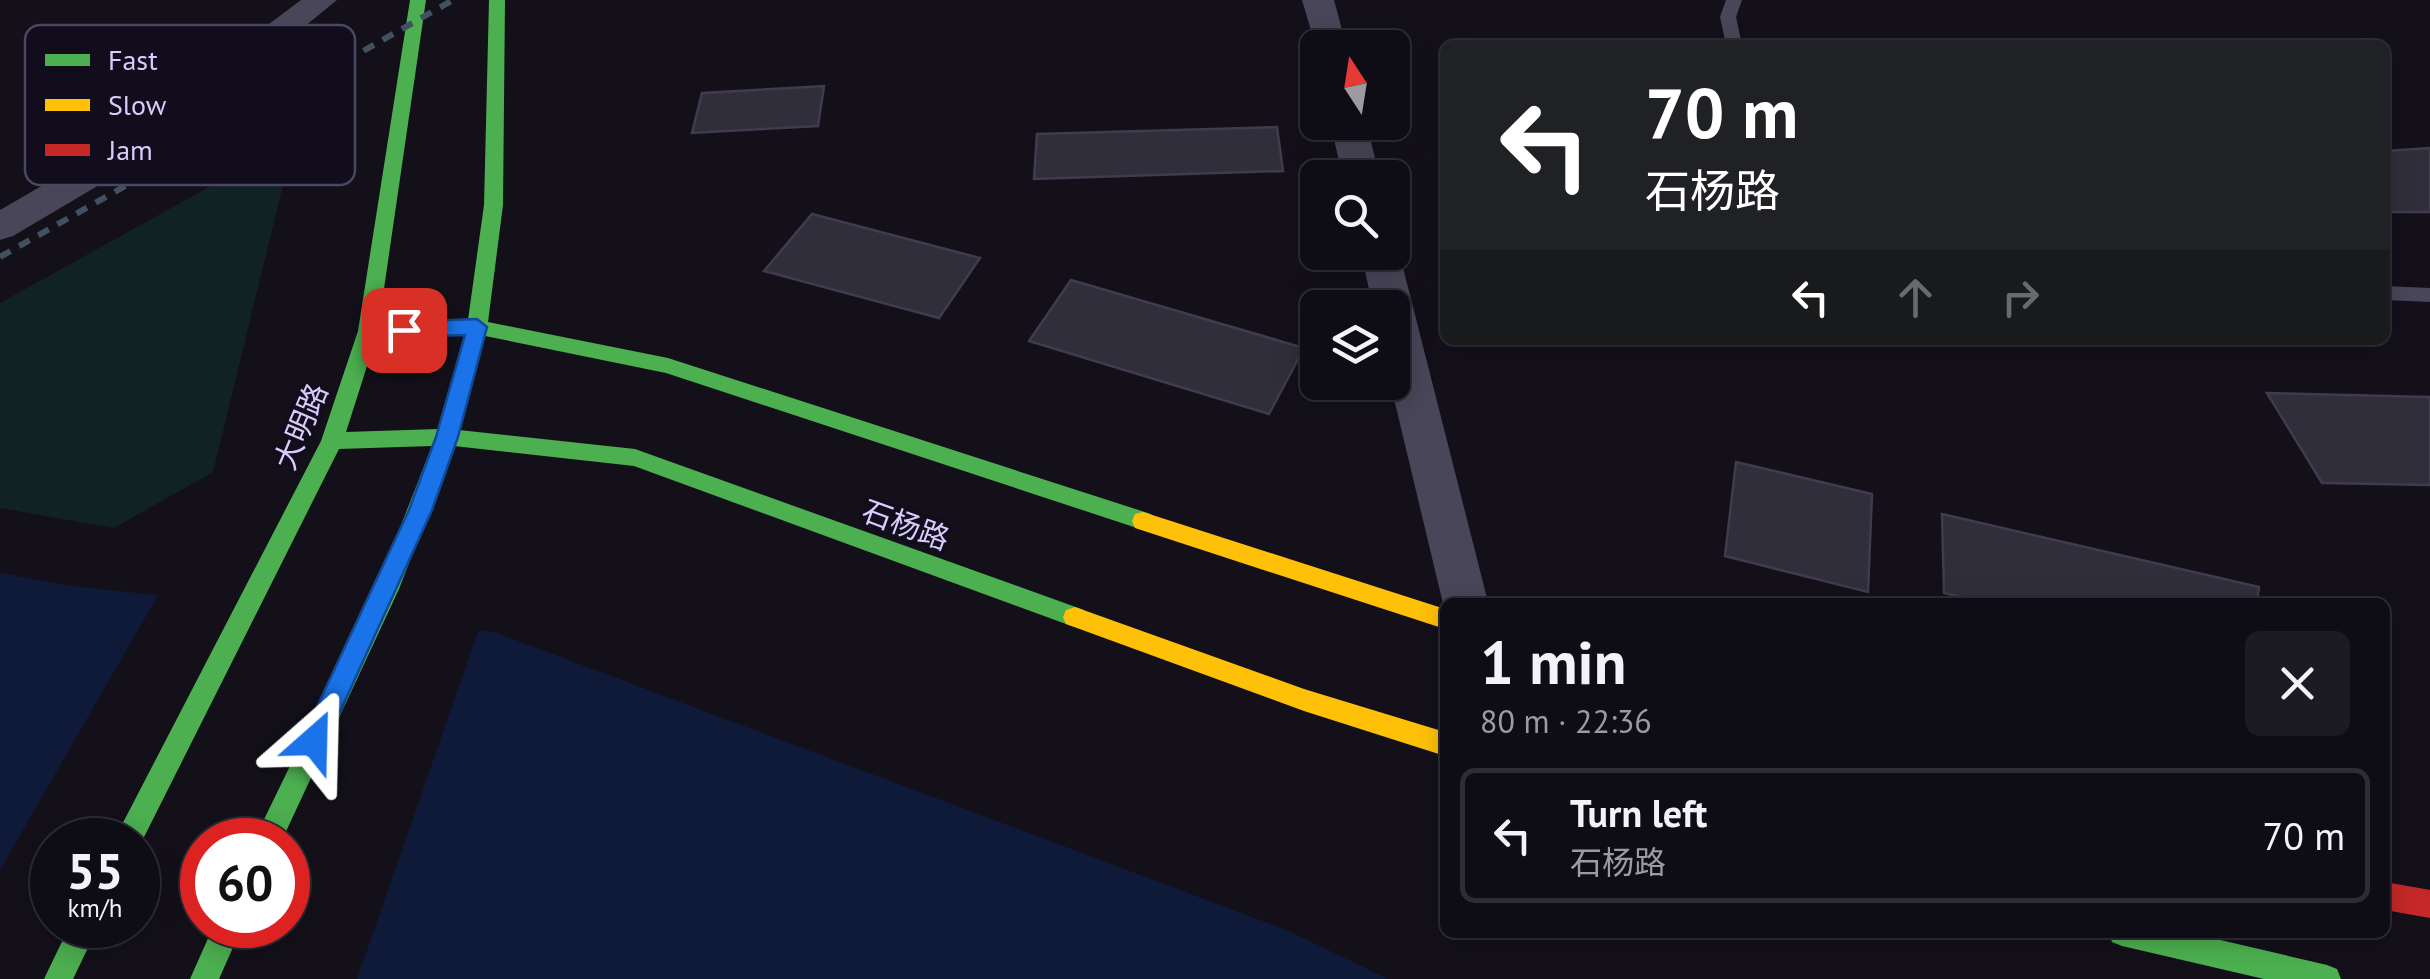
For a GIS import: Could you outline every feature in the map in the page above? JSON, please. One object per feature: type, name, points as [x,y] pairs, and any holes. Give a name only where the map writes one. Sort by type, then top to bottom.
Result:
[{"type":"main road","name":"大明路","points":[[139,818],[332,441],[368,332],[418,0]]},
{"type":"main road","points":[[278,818],[420,510],[447,437],[477,327],[490,240],[497,0]]},
{"type":"main road","points":[[368,332],[477,327],[668,366],[1440,617]]},
{"type":"main road","name":"石杨路","points":[[332,441],[447,437],[635,458],[1304,700],[1440,742]]},
{"type":"main road","points":[[2390,897],[2430,904]]},
{"type":"main road","points":[[2148,938],[2327,979]]},
{"type":"main road","points":[[58,979],[74,948]]},
{"type":"main road","points":[[204,979],[218,948]]},
{"type":"street","points":[[288,25],[321,0]]},
{"type":"street","points":[[1318,0],[1326,30]]},
{"type":"street","points":[[0,228],[73,185]]},
{"type":"street","points":[[1384,270],[1463,598]]},
{"type":"lane","points":[[1733,40],[1728,17],[1734,0]]},
{"type":"lane","points":[[2390,293],[2430,295]]},
{"type":"shaded area","points":[[213,185],[283,185],[213,472],[114,528],[0,508],[0,303]]},
{"type":"water","points":[[0,573],[73,586],[494,632],[1289,931],[1388,979],[0,979]]},
{"type":"pier","points":[[161,590],[480,626],[357,979],[0,979],[0,870]]},
{"type":"building","points":[[824,86],[818,126],[692,133],[702,93]]},
{"type":"building","points":[[1277,127],[1283,171],[1034,179],[1037,134]]},
{"type":"building","points":[[2430,148],[2430,212],[2390,212],[2390,151]]},
{"type":"building","points":[[812,214],[980,258],[939,318],[764,271]]},
{"type":"building","points":[[1071,280],[1300,347],[1300,356],[1269,414],[1029,341]]},
{"type":"building","points":[[2267,393],[2430,397],[2430,485],[2322,483]]},
{"type":"building","points":[[1736,462],[1872,494],[1868,592],[1725,556]]},
{"type":"building","points":[[1942,514],[2259,587],[2258,598],[1966,598],[1944,593]]},
{"type":"railway","points":[[355,56],[453,0]]},
{"type":"railway","points":[[0,257],[127,185]]},
{"type":"traffic: fast","points":[[139,818],[332,441],[368,331],[418,0]]},
{"type":"traffic: fast","points":[[279,818],[415,525],[460,394],[477,326],[490,246],[497,0]]},
{"type":"traffic: fast","points":[[368,331],[477,327],[668,366],[1143,521]]},
{"type":"traffic: fast","points":[[332,441],[447,437],[635,458],[1075,617]]},
{"type":"traffic: fast","points":[[2148,938],[2327,979]]},
{"type":"traffic: fast","points":[[58,979],[74,948]]},
{"type":"traffic: fast","points":[[204,979],[218,948]]},
{"type":"traffic: slow","points":[[1143,521],[1440,617]]},
{"type":"traffic: slow","points":[[1075,617],[1304,700],[1440,742]]},
{"type":"traffic: jam","points":[[2390,897],[2430,904]]},
{"type":"route","points":[[314,741],[420,510],[447,437],[477,327],[404,330]]}]
